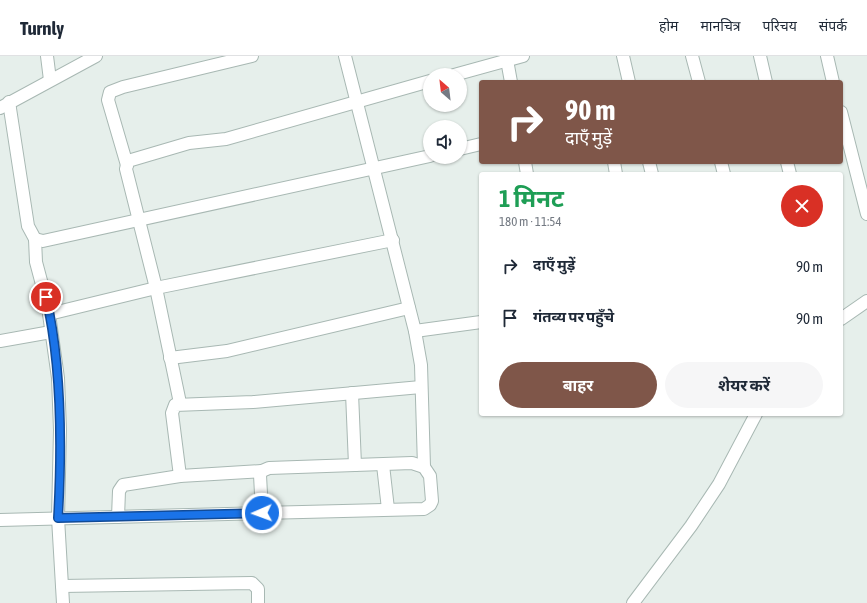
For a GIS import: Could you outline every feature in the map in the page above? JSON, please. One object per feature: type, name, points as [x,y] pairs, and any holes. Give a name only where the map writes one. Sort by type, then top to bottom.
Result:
[{"type":"street","points":[[47,56],[50,80]]},
{"type":"street","points":[[63,603],[58,518],[60,430],[58,378],[49,314],[37,269],[35,239],[28,226],[5,105],[96,56]]},
{"type":"street","points":[[180,403],[140,220],[108,100],[110,92],[123,87],[252,56]]},
{"type":"street","points":[[0,520],[424,509],[430,505],[432,501],[430,476],[424,467],[421,365],[416,331],[345,56]]},
{"type":"street","points":[[467,71],[523,56]]},
{"type":"street","points":[[623,56],[629,80]]},
{"type":"street","points":[[692,56],[698,80]]},
{"type":"street","points":[[760,56],[766,80]]},
{"type":"street","points":[[827,56],[833,80]]},
{"type":"street","points":[[507,60],[511,80]]},
{"type":"street","points":[[126,165],[128,161],[132,159],[189,143],[226,139],[423,84]]},
{"type":"street","points":[[843,120],[867,214]]},
{"type":"street","points":[[467,147],[479,144]]},
{"type":"street","points":[[35,239],[43,241],[276,188],[374,169],[423,158]]},
{"type":"street","points":[[49,314],[156,288],[393,240]]},
{"type":"street","points":[[843,318],[867,301]]},
{"type":"street","points":[[170,358],[226,351],[409,308]]},
{"type":"street","points":[[416,331],[479,322]]},
{"type":"street","points":[[0,341],[52,332]]},
{"type":"street","points":[[180,476],[172,414],[176,405],[180,403],[253,402],[422,387]]},
{"type":"street","points":[[352,393],[355,465]]},
{"type":"street","points":[[633,603],[691,526],[719,484],[755,416]]},
{"type":"street","points":[[118,517],[119,491],[123,485],[180,476],[262,472],[269,468],[412,463],[424,467]]},
{"type":"street","points":[[383,465],[388,509]]},
{"type":"street","points":[[262,472],[260,475],[262,513]]},
{"type":"street","points":[[62,586],[252,584],[258,589],[258,603]]},
{"type":"route","points":[[46,297],[58,378],[60,488],[58,518],[262,513]]}]
